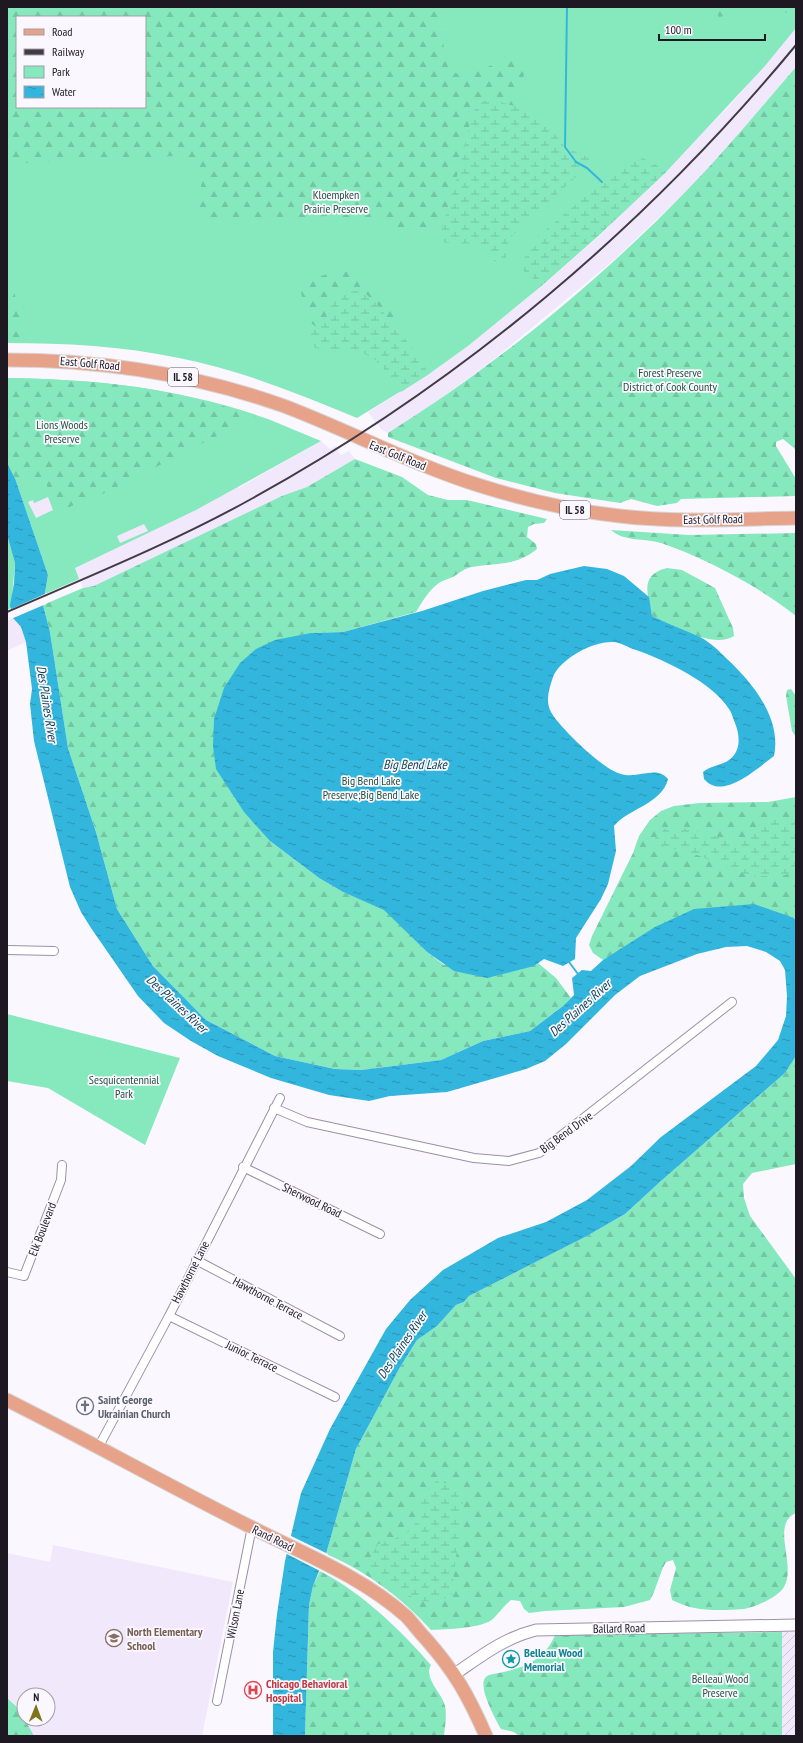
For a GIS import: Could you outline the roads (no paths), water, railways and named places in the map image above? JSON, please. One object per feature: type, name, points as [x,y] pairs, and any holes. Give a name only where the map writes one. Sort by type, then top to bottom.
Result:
[{"type":"main road","name":"East Golf Road","points":[[7,360],[68,361],[118,365],[165,373],[209,383],[285,407],[446,474],[481,486],[575,510],[622,517],[682,520],[796,518]]},
{"type":"main road","name":"Rand Road","points":[[7,1400],[99,1446],[252,1527],[329,1565],[366,1586],[406,1617],[455,1674],[486,1736]]},
{"type":"street","points":[[7,950],[54,951]]},
{"type":"street","name":"Big Bend Drive","points":[[274,1108],[307,1122],[474,1158],[509,1161],[539,1153],[732,1002]]},
{"type":"street","name":"Hawthorne Lane","points":[[99,1446],[169,1316],[243,1167],[280,1098]]},
{"type":"street","name":"Elk Boulevard","points":[[7,1272],[24,1276],[61,1180],[62,1165]]},
{"type":"street","name":"Sherwood Road","points":[[243,1167],[380,1234]]},
{"type":"street","name":"Hawthorne Terrace","points":[[196,1260],[340,1336]]},
{"type":"street","name":"Junior Terrace","points":[[169,1316],[335,1397]]},
{"type":"street","name":"Wilson Lane","points":[[217,1701],[252,1527]]},
{"type":"street","name":"Ballard Road","points":[[455,1674],[500,1643],[519,1634],[536,1630],[796,1625]]},
{"type":"water","name":"Des Plaines River","points":[[7,463],[16,481],[48,575],[43,605],[50,632],[68,748],[96,832],[117,909],[153,966],[206,1020],[275,1056],[335,1069],[361,1070],[441,1060],[483,1041],[530,1031],[563,1006],[574,995],[572,978],[582,970],[591,971],[603,960],[655,927],[694,909],[754,904],[794,918],[796,921],[796,1056],[785,1073],[625,1214],[587,1236],[469,1296],[464,1302],[456,1305],[437,1326],[417,1340],[399,1369],[356,1449],[326,1554],[313,1586],[309,1605],[305,1736],[273,1736],[273,1652],[285,1561],[301,1493],[330,1429],[386,1329],[410,1300],[443,1270],[498,1238],[546,1222],[587,1200],[631,1166],[661,1137],[756,1066],[778,1040],[786,1016],[787,996],[785,970],[780,961],[766,952],[747,946],[726,947],[697,954],[640,976],[615,995],[566,1044],[545,1061],[526,1069],[447,1092],[390,1096],[369,1101],[329,1095],[271,1078],[218,1056],[191,1041],[164,1023],[138,996],[81,912],[70,887],[34,741],[30,704],[32,689],[26,642],[21,627],[13,618],[10,605],[14,583],[15,563],[7,535]]},
{"type":"water","name":"Big Bend Lake","points":[[584,566],[607,569],[624,576],[649,597],[652,616],[704,639],[746,678],[763,702],[774,728],[774,756],[753,772],[736,782],[720,787],[711,785],[704,779],[703,772],[731,759],[738,748],[739,739],[736,727],[730,711],[722,699],[712,690],[674,666],[616,642],[605,642],[578,652],[557,670],[553,677],[548,699],[551,712],[572,737],[592,755],[611,769],[625,775],[657,773],[663,775],[668,779],[665,787],[652,800],[620,820],[614,826],[616,851],[608,884],[601,899],[576,938],[575,959],[563,966],[544,959],[534,966],[487,978],[454,971],[427,952],[384,910],[343,892],[319,878],[270,841],[244,812],[216,769],[213,746],[214,719],[224,688],[240,663],[256,649],[275,640],[311,633],[343,632],[422,611],[483,591],[526,580],[537,580],[550,574]]},
{"type":"waterway","points":[[567,7],[565,147],[576,162],[587,168],[602,182]]},
{"type":"waterway","points":[[569,962],[578,974]]},
{"type":"railway","points":[[7,612],[132,558],[223,514],[330,453],[404,404],[476,352],[546,297],[613,238],[677,177],[738,112],[796,45]]},
{"type":"place","name":"Saint George Ukrainian Church","points":[[85,1406]]},
{"type":"place","name":"North Elementary School","points":[[114,1638]]},
{"type":"place","name":"Belleau Wood Memorial","points":[[511,1659]]},
{"type":"place","name":"Chicago Behavioral Hospital","points":[[253,1690]]},
{"type":"park label","name":"Kloempken Prairie Preserve","points":[[336,201]]},
{"type":"park label","name":"Forest Preserve District of Cook County","points":[[670,379]]},
{"type":"park label","name":"Lions Woods Preserve","points":[[62,431]]},
{"type":"park label","name":"Big Bend Lake Preserve;Big Bend Lake","points":[[371,787]]},
{"type":"park label","name":"Sesquicentennial Park","points":[[124,1086]]},
{"type":"park label","name":"Belleau Wood Preserve","points":[[720,1685]]}]
